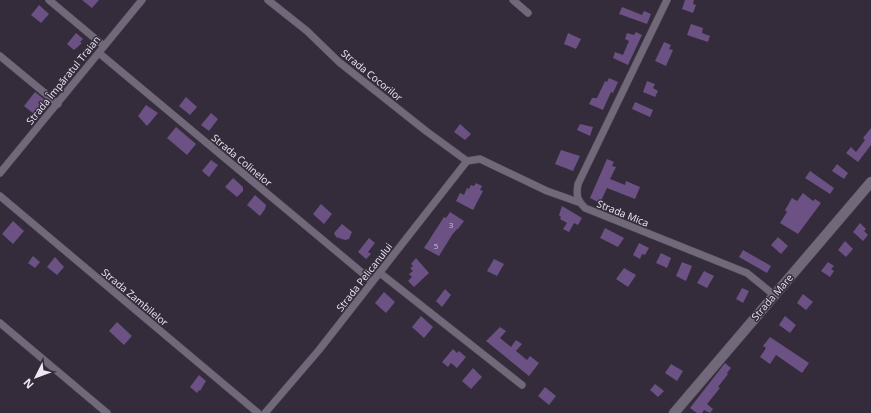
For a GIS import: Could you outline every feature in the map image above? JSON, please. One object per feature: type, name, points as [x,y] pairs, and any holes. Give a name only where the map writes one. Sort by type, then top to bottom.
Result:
[{"type":"street","points":[[49,0],[104,46]]},
{"type":"street","name":"Strada Împăratul Traian","points":[[0,173],[142,0]]},
{"type":"street","name":"Strada Cocorilor","points":[[268,0],[307,31],[339,62],[426,131],[467,160]]},
{"type":"street","points":[[513,0],[528,13]]},
{"type":"street","points":[[578,202],[576,194],[578,184],[667,0]]},
{"type":"street","name":"Strada Colinelor","points":[[99,53],[372,281]]},
{"type":"street","points":[[0,56],[58,104]]},
{"type":"street","name":"Strada Mica","points":[[467,160],[480,159],[547,191],[578,202],[585,208],[747,273],[774,295]]},
{"type":"street","name":"Strada Pelicanului","points":[[265,413],[319,350],[467,160]]},
{"type":"street","name":"Strada Mare","points":[[674,413],[871,182]]},
{"type":"street","name":"Strada Zambilelor","points":[[0,196],[258,413]]},
{"type":"street","points":[[380,273],[522,385]]},
{"type":"street","points":[[0,323],[107,413]]},
{"type":"building","points":[[82,0],[99,0],[92,8]]},
{"type":"building","points":[[685,0],[694,0],[693,4],[696,5],[693,13],[682,9]]},
{"type":"building","points":[[39,5],[49,14],[41,23],[31,15]]},
{"type":"building","points":[[622,7],[642,15],[644,11],[651,14],[647,24],[619,14]]},
{"type":"building","points":[[691,24],[703,28],[702,33],[710,36],[708,42],[687,35]]},
{"type":"building","points":[[636,32],[642,35],[628,65],[613,58],[615,52],[623,55],[629,41],[625,39],[627,33],[634,35]]},
{"type":"building","points":[[76,33],[83,39],[80,42],[82,43],[74,50],[67,44]]},
{"type":"building","points":[[568,33],[581,39],[576,49],[564,44]]},
{"type":"building","points":[[664,42],[671,45],[669,49],[673,50],[666,66],[655,61]]},
{"type":"building","points":[[609,78],[618,82],[613,93],[611,92],[603,110],[589,104],[592,98],[597,98],[605,81],[607,82]]},
{"type":"building","points":[[647,81],[655,84],[653,88],[658,91],[655,97],[643,92]]},
{"type":"building","points":[[35,92],[45,100],[34,114],[24,106]]},
{"type":"building","points":[[186,97],[197,107],[190,115],[179,106]]},
{"type":"building","points":[[635,102],[653,110],[650,117],[632,109]]},
{"type":"building","points":[[146,105],[158,113],[147,126],[138,116]]},
{"type":"building","points":[[211,113],[218,119],[209,131],[201,125]]},
{"type":"building","points":[[460,124],[471,134],[465,140],[454,132]]},
{"type":"building","points":[[580,124],[593,127],[590,136],[577,130]]},
{"type":"building","points":[[176,127],[196,144],[187,155],[167,138]]},
{"type":"building","points":[[871,128],[871,145],[858,162],[846,153],[851,147],[856,152],[865,140],[863,138]]},
{"type":"building","points":[[561,150],[580,156],[573,171],[555,164]]},
{"type":"building","points":[[607,159],[614,162],[612,166],[616,167],[610,179],[625,185],[626,181],[640,187],[635,199],[607,188],[600,203],[590,198]]},
{"type":"building","points":[[211,160],[218,165],[209,177],[202,171]]},
{"type":"building","points":[[837,164],[848,173],[844,179],[832,171]]},
{"type":"building","points":[[810,171],[834,188],[830,194],[805,178]]},
{"type":"building","points":[[233,178],[243,187],[243,191],[237,197],[225,187]]},
{"type":"building","points":[[476,183],[482,186],[480,190],[483,191],[473,210],[456,201],[460,193],[464,195],[467,188],[469,189],[471,185],[474,186]]},
{"type":"building","points":[[803,193],[813,201],[815,199],[821,203],[798,234],[780,223],[787,212],[785,210],[792,198],[797,201]]},
{"type":"building","points":[[255,195],[266,205],[260,216],[247,205]]},
{"type":"building","points":[[321,204],[332,214],[324,224],[313,214]]},
{"type":"building","points":[[562,206],[582,218],[578,225],[574,223],[569,232],[563,229],[567,223],[560,219],[561,217],[559,215]]},
{"type":"building","points":[[450,212],[464,221],[452,235],[439,256],[424,248],[444,217],[446,218]]},
{"type":"building","points":[[13,221],[24,231],[13,244],[2,234]]},
{"type":"building","points":[[860,223],[866,229],[864,231],[868,235],[863,241],[853,232]]},
{"type":"building","points":[[342,224],[352,232],[349,239],[345,240],[336,237],[334,233]]},
{"type":"building","points":[[605,228],[624,238],[618,247],[600,238]]},
{"type":"building","points":[[778,237],[788,246],[781,254],[771,245]]},
{"type":"building","points":[[369,238],[375,243],[368,252],[371,254],[366,259],[358,252]]},
{"type":"building","points":[[845,241],[853,249],[846,257],[838,250]]},
{"type":"building","points":[[639,243],[649,248],[645,255],[642,254],[640,259],[633,255]]},
{"type":"building","points":[[743,250],[771,266],[767,273],[739,257]]},
{"type":"building","points":[[661,253],[671,258],[667,268],[656,263]]},
{"type":"building","points":[[33,256],[40,262],[35,268],[28,263]]},
{"type":"building","points":[[55,257],[64,267],[57,275],[47,267]]},
{"type":"building","points":[[416,258],[429,273],[414,287],[408,281],[412,277],[409,274],[413,271],[410,268],[413,266],[411,264]]},
{"type":"building","points":[[494,259],[504,264],[497,276],[487,271]]},
{"type":"building","points":[[682,262],[692,266],[686,281],[676,276]]},
{"type":"building","points":[[828,262],[834,266],[831,269],[834,271],[830,277],[821,271]]},
{"type":"building","points":[[624,268],[636,275],[628,287],[616,279]]},
{"type":"building","points":[[704,271],[714,276],[707,288],[697,283]]},
{"type":"building","points":[[742,288],[749,291],[743,303],[736,299]]},
{"type":"building","points":[[445,289],[451,295],[442,307],[436,301]]},
{"type":"building","points":[[384,292],[395,302],[386,313],[375,303]]},
{"type":"building","points":[[803,294],[813,302],[806,310],[797,303]]},
{"type":"building","points":[[421,316],[433,327],[424,338],[412,327]]},
{"type":"building","points":[[785,316],[796,325],[790,333],[779,325]]},
{"type":"building","points":[[117,322],[132,336],[124,345],[109,331]]},
{"type":"building","points":[[500,327],[506,331],[500,338],[511,347],[516,340],[522,344],[516,351],[527,360],[530,356],[539,363],[529,376],[486,341]]},
{"type":"building","points":[[770,337],[809,363],[802,373],[776,355],[770,364],[760,357],[766,348],[763,346]]},
{"type":"building","points":[[453,349],[457,353],[459,351],[466,357],[457,368],[451,363],[448,367],[442,362]]},
{"type":"building","points":[[725,363],[731,368],[718,387],[720,388],[707,404],[713,409],[710,413],[704,410],[702,413],[697,413],[690,408]]},
{"type":"building","points":[[671,364],[683,371],[677,381],[665,373]]},
{"type":"building","points":[[473,368],[482,377],[471,389],[462,381]]},
{"type":"building","points":[[199,375],[206,381],[197,393],[190,387]]},
{"type":"building","points":[[655,384],[664,391],[658,397],[650,390]]},
{"type":"building","points":[[545,387],[556,396],[549,405],[538,396]]}]
